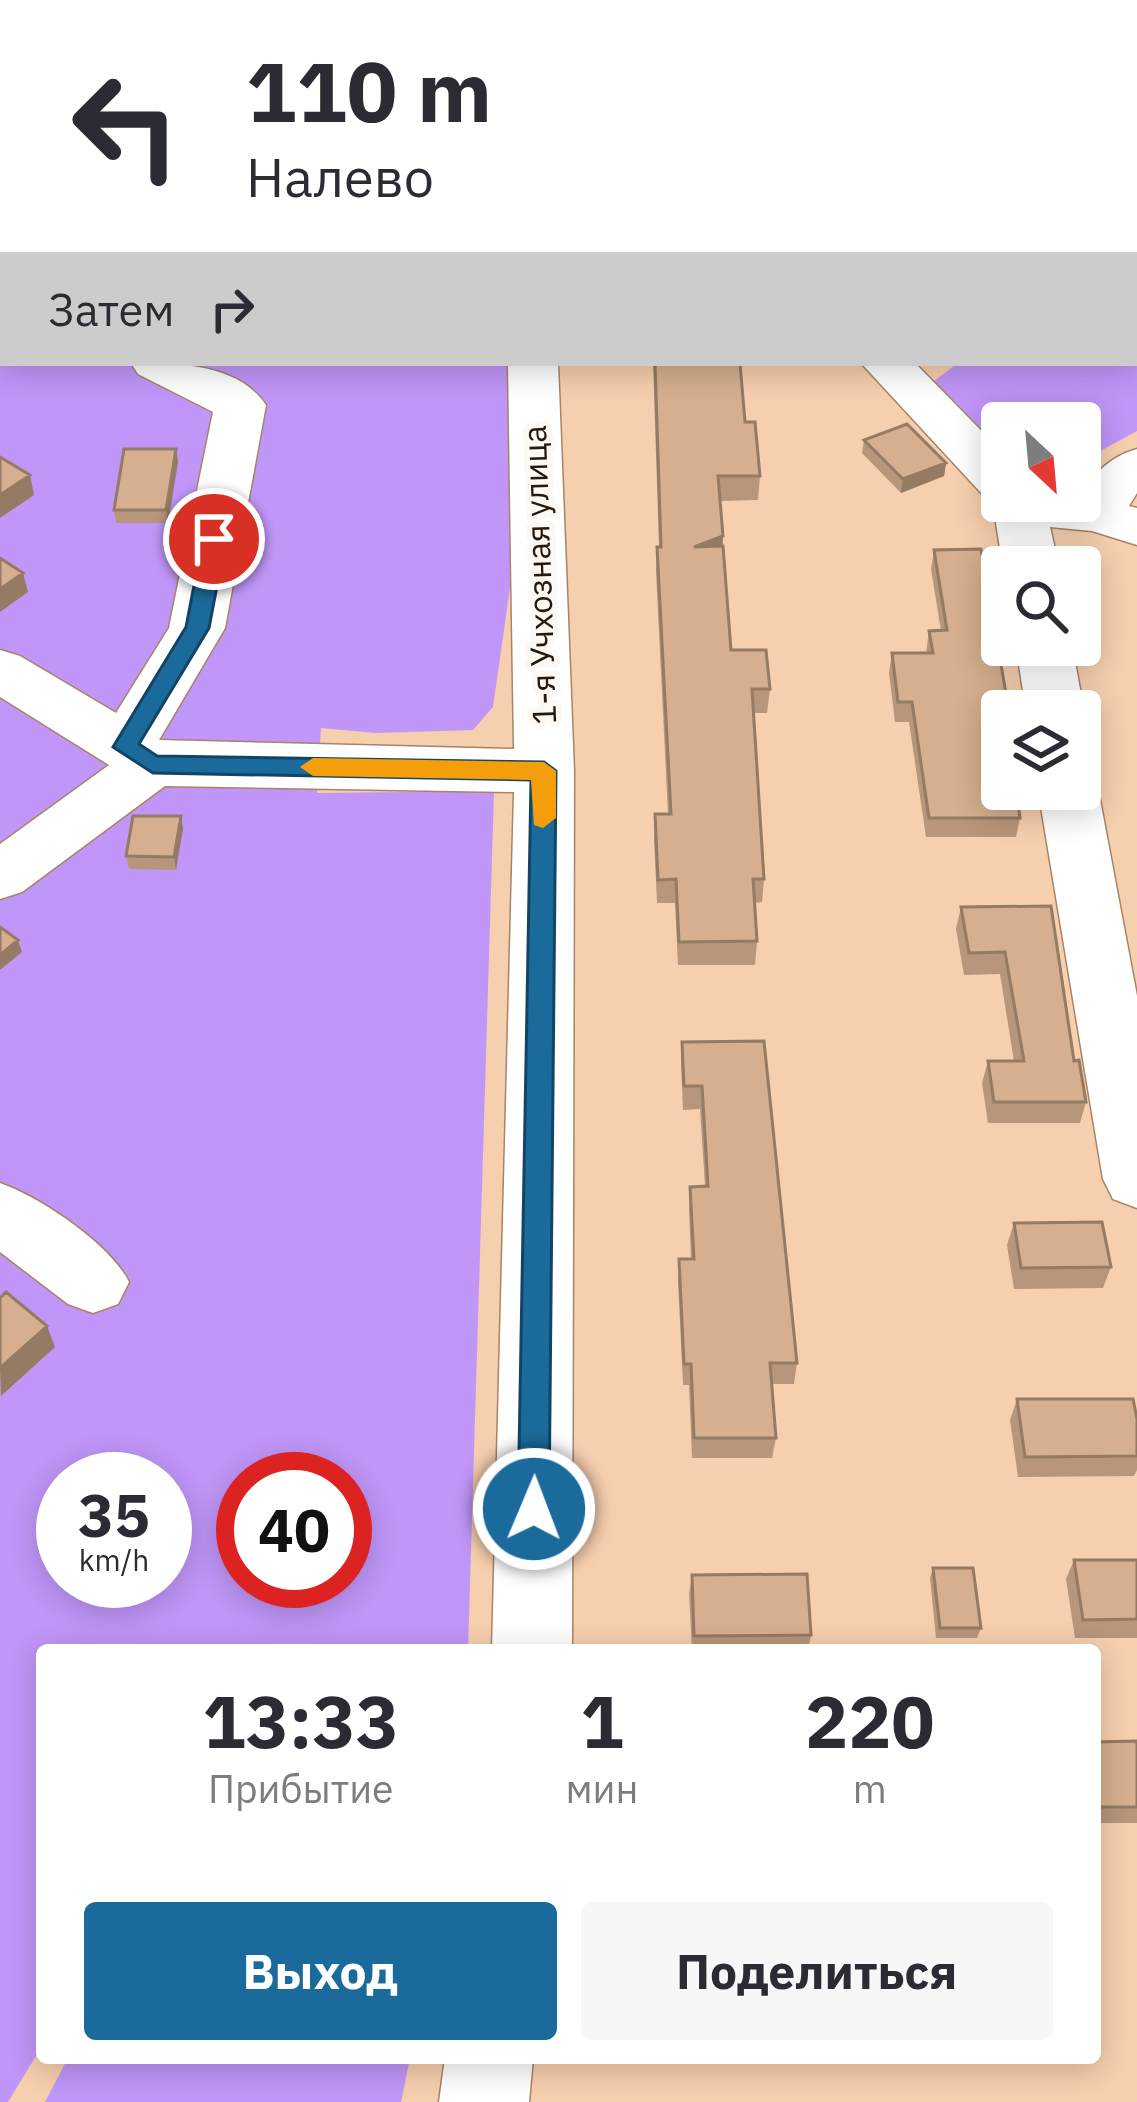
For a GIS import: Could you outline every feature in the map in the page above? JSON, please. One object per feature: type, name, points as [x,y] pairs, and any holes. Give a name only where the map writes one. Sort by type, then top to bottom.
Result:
[{"type":"street","points":[[0,876],[139,756],[197,628],[240,405],[162,366]]},
{"type":"street","name":"1-я Учхозная улица","points":[[532,1644],[544,771],[533,366]]},
{"type":"street","points":[[889,366],[981,462]]},
{"type":"street","points":[[1117,521],[1117,482],[1137,466]]},
{"type":"street","points":[[0,670],[139,756],[544,771]]},
{"type":"street","points":[[1073,810],[1120,1004],[1137,1179]]},
{"type":"street","points":[[0,1212],[93,1282]]},
{"type":"street","points":[[484,2102],[488,2064]]},
{"type":"shaded area","points":[[0,366],[510,366],[511,581],[493,707],[473,730],[376,733],[321,728],[317,793],[494,791],[468,1644],[36,1644],[36,2056],[8,2102],[0,2102]]},
{"type":"shaded area","points":[[954,366],[1137,366],[1137,431],[1101,451],[1101,402],[981,402],[981,429],[934,381]]},
{"type":"shaded area","points":[[65,2064],[409,2064],[401,2102],[45,2102]]},
{"type":"building","points":[[655,366],[740,366],[745,422],[755,422],[760,476],[718,476],[723,536],[694,547],[723,546],[731,650],[766,650],[770,689],[752,689],[764,879],[753,879],[757,941],[679,942],[676,879],[658,880],[655,814],[671,814],[657,547],[661,547]]},
{"type":"building","points":[[907,424],[946,463],[903,479],[864,440]]},
{"type":"building","points":[[124,449],[176,449],[166,510],[114,510]]},
{"type":"building","points":[[0,457],[30,475],[0,495]]},
{"type":"building","points":[[981,549],[981,666],[1001,666],[1005,690],[981,690],[981,810],[1019,810],[1020,818],[929,818],[912,702],[898,702],[892,653],[933,653],[929,631],[947,630],[934,550]]},
{"type":"building","points":[[0,558],[23,573],[0,589]]},
{"type":"building","points":[[133,816],[181,816],[174,857],[126,856]]},
{"type":"building","points":[[1051,906],[1074,1061],[1079,1060],[1086,1102],[994,1102],[988,1061],[1024,1061],[1005,952],[969,953],[961,907]]},
{"type":"building","points":[[0,927],[18,940],[0,955]]},
{"type":"building","points":[[764,1041],[797,1363],[770,1363],[776,1438],[694,1438],[691,1364],[684,1364],[679,1259],[694,1259],[690,1187],[708,1186],[702,1086],[684,1086],[682,1042]]},
{"type":"building","points":[[1102,1222],[1111,1267],[1021,1268],[1014,1223]]},
{"type":"building","points":[[6,1292],[47,1326],[0,1368],[0,1298]]},
{"type":"building","points":[[1017,1399],[1133,1399],[1137,1456],[1025,1457]]},
{"type":"building","points":[[1074,1560],[1137,1560],[1137,1619],[1083,1620]]},
{"type":"building","points":[[933,1568],[973,1568],[981,1628],[940,1628]]},
{"type":"building","points":[[807,1574],[811,1635],[694,1636],[692,1575]]},
{"type":"building","points":[[1137,1741],[1137,1807],[1101,1807],[1101,1742]]},
{"type":"slow traffic","points":[[313,767],[544,771],[543,818]]},
{"type":"route","points":[[214,539],[197,628],[125,747],[153,764],[544,771],[534,1509]]}]
